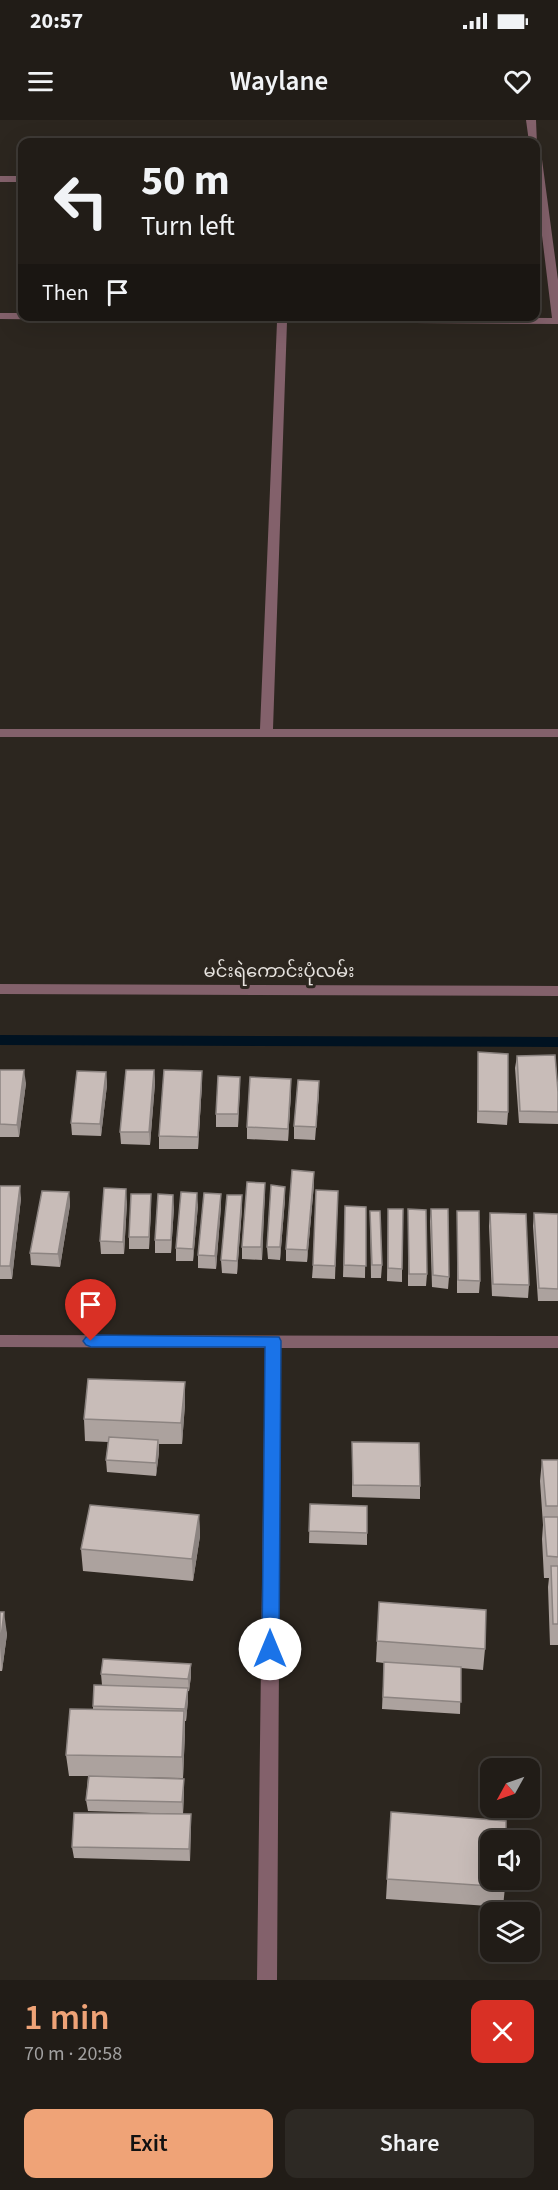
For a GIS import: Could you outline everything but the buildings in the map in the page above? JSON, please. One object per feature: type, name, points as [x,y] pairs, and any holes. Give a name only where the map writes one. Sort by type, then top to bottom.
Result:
[{"type":"street","points":[[531,120],[533,138]]},
{"type":"street","points":[[0,179],[18,179]]},
{"type":"street","points":[[540,197],[558,320],[540,320]]},
{"type":"street","points":[[0,319],[18,319]]},
{"type":"street","points":[[266,733],[282,321]]},
{"type":"street","points":[[0,733],[558,733]]},
{"type":"street","name":"မင်းရဲကောင်းပုံလမ်း","points":[[0,989],[558,991]]},
{"type":"street","points":[[0,1341],[558,1342]]},
{"type":"street","points":[[267,1980],[273,1341]]},
{"type":"waterway","points":[[0,1040],[558,1042]]},
{"type":"route","points":[[91,1341],[273,1341],[270,1649]]}]
